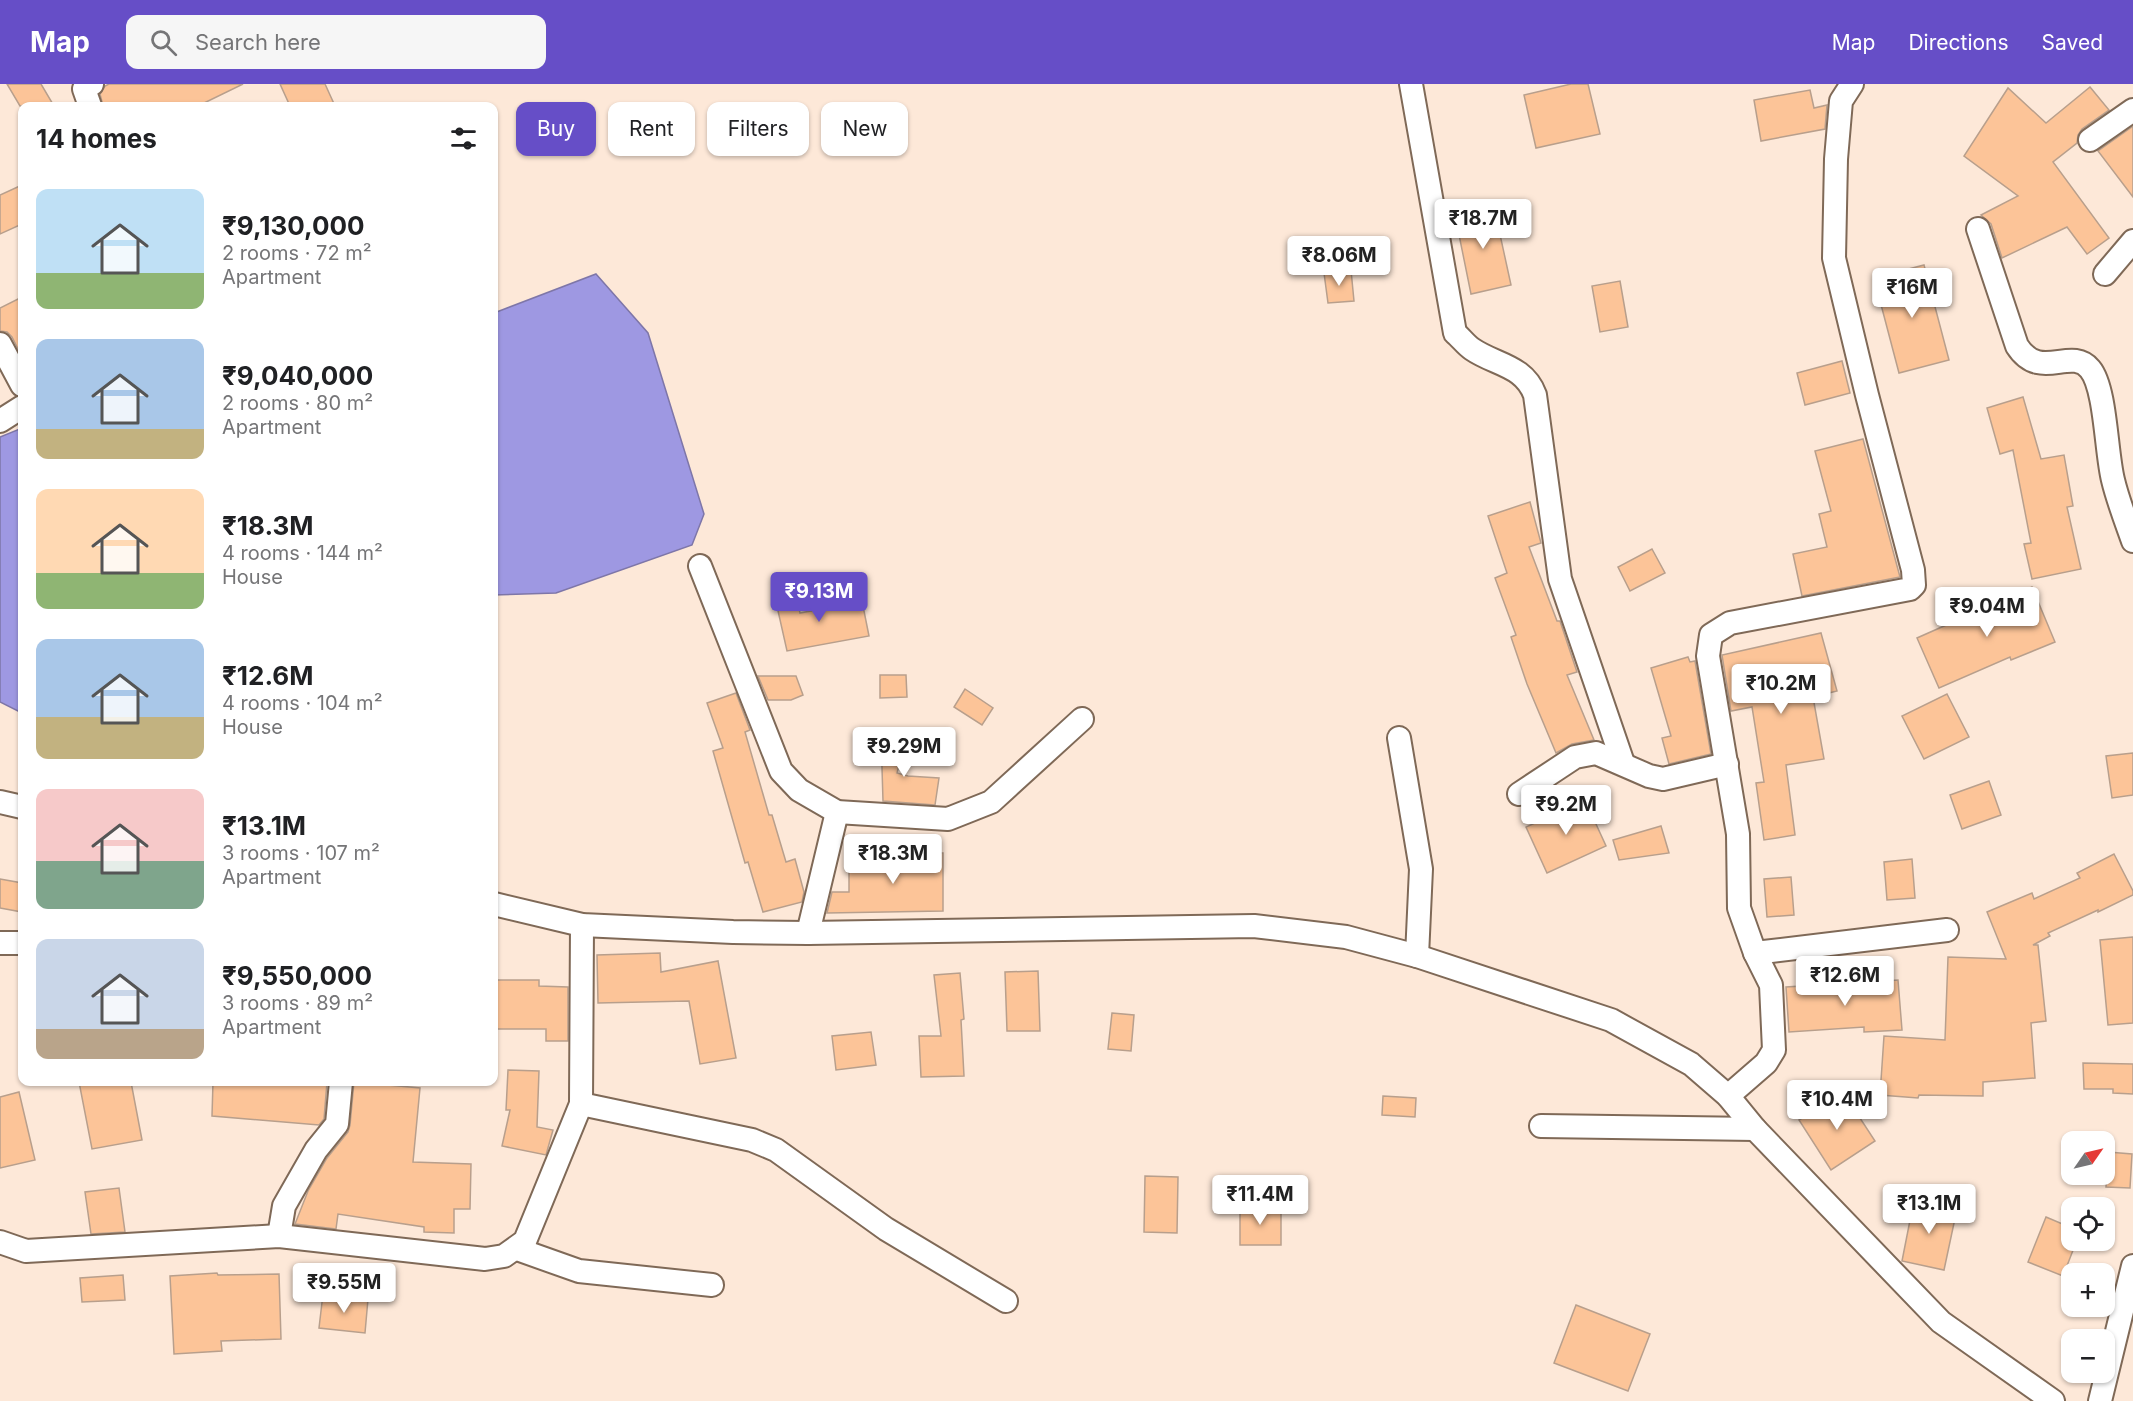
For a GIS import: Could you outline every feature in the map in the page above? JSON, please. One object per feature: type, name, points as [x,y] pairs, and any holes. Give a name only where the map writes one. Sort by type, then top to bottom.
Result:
[{"type":"street","points":[[89,102],[84,89],[92,84]]},
{"type":"street","points":[[1411,84],[1455,333],[1473,349],[1521,373],[1532,386],[1560,579],[1623,763]]},
{"type":"street","points":[[1728,1096],[1766,1063],[1774,1050],[1771,984],[1755,953],[1739,909],[1738,834],[1708,656],[1712,635],[1730,623],[1910,589],[1914,585],[1913,570],[1866,395],[1834,258],[1836,159],[1841,101],[1852,84]]},
{"type":"street","points":[[2090,140],[2133,110]]},
{"type":"street","points":[[1978,229],[2017,345],[2023,355],[2041,364],[2074,361],[2084,363],[2091,370],[2098,385],[2123,476],[2133,541]]},
{"type":"street","points":[[2105,274],[2133,241]]},
{"type":"street","points":[[0,344],[18,378]]},
{"type":"street","points":[[0,421],[18,410]]},
{"type":"street","points":[[700,566],[781,771],[799,790],[837,812],[948,819],[991,802],[1082,718]]},
{"type":"street","points":[[1399,738],[1421,869],[1417,956]]},
{"type":"street","points":[[1519,794],[1575,757],[1596,753],[1649,776],[1663,779],[1727,764]]},
{"type":"street","points":[[0,802],[18,806]]},
{"type":"street","points":[[808,933],[837,812]]},
{"type":"street","points":[[498,905],[582,925],[733,932],[808,933],[1254,926],[1346,937],[1417,956],[1611,1020],[1691,1064],[1728,1096],[1755,1129],[1941,1322],[2053,1401]]},
{"type":"street","points":[[0,1242],[26,1251],[36,1251],[279,1236],[484,1259],[504,1256],[517,1249],[525,1241],[581,1104],[582,925]]},
{"type":"street","points":[[1755,953],[1947,930]]},
{"type":"street","points":[[0,943],[18,943]]},
{"type":"street","points":[[279,1236],[284,1206],[316,1150],[337,1124],[341,1086]]},
{"type":"street","points":[[581,1104],[752,1140],[776,1150],[886,1229],[1006,1301]]},
{"type":"street","points":[[1541,1126],[1755,1129]]},
{"type":"street","points":[[517,1249],[579,1271],[712,1285]]},
{"type":"street","points":[[2100,1401],[2133,1266]]},
{"type":"shaded area","points":[[596,274],[648,333],[704,514],[692,545],[556,593],[498,595],[498,311]]},
{"type":"shaded area","points":[[18,430],[18,711],[0,702],[0,437]]},
{"type":"building","points":[[7,84],[41,84],[52,102],[18,102]]},
{"type":"building","points":[[109,84],[243,84],[206,102],[102,102],[100,94]]},
{"type":"building","points":[[280,84],[325,84],[333,102],[288,102]]},
{"type":"building","points":[[1571,84],[1588,84],[1600,134],[1536,148],[1524,95]]},
{"type":"building","points":[[2090,87],[2109,110],[2082,129],[2077,143],[2053,162],[2109,238],[2087,254],[2067,227],[2002,258],[1991,224],[1981,215],[2018,196],[1964,156],[2008,88],[2046,123]]},
{"type":"building","points":[[1810,90],[1814,108],[1827,105],[1825,129],[1761,141],[1754,100]]},
{"type":"building","points":[[2133,126],[2133,197],[2098,151]]},
{"type":"building","points":[[18,187],[18,226],[0,234],[0,195]]},
{"type":"building","points":[[1494,207],[1511,285],[1471,294],[1455,215]]},
{"type":"building","points":[[1924,265],[1949,360],[1899,373],[1874,278]]},
{"type":"building","points":[[1351,270],[1354,301],[1328,303],[1324,273]]},
{"type":"building","points":[[1620,281],[1628,327],[1600,332],[1592,286]]},
{"type":"building","points":[[18,299],[18,349],[7,332],[0,331],[0,308]]},
{"type":"building","points":[[1842,361],[1850,393],[1805,405],[1797,373]]},
{"type":"building","points":[[2023,397],[2041,459],[2064,455],[2073,506],[2067,507],[2081,569],[2032,579],[2024,544],[2031,543],[2013,450],[2000,454],[1987,408]]},
{"type":"building","points":[[1863,439],[1900,577],[1802,596],[1793,554],[1827,547],[1819,514],[1831,511],[1815,451]]},
{"type":"building","points":[[1530,502],[1541,543],[1529,547],[1557,621],[1560,621],[1577,672],[1567,675],[1594,740],[1572,744],[1556,753],[1527,684],[1511,637],[1516,635],[1495,578],[1507,573],[1488,516]]},
{"type":"building","points":[[1652,549],[1665,573],[1630,591],[1618,567]]},
{"type":"building","points":[[2032,587],[2055,642],[2011,660],[2010,657],[1939,688],[1917,638]]},
{"type":"building","points":[[795,589],[800,613],[862,601],[869,636],[787,651],[774,593]]},
{"type":"building","points":[[1821,633],[1837,691],[1813,697],[1824,759],[1786,765],[1795,835],[1764,840],[1756,783],[1764,782],[1752,707],[1731,711],[1722,655]]},
{"type":"building","points":[[1688,657],[1690,662],[1695,661],[1711,754],[1669,764],[1662,738],[1671,736],[1651,668]]},
{"type":"building","points":[[880,675],[906,675],[907,697],[880,698]]},
{"type":"building","points":[[758,676],[796,676],[803,695],[791,700],[768,700]]},
{"type":"building","points":[[965,689],[993,708],[982,725],[954,707]]},
{"type":"building","points":[[736,693],[750,730],[745,732],[769,815],[772,815],[786,862],[795,859],[804,892],[802,902],[763,912],[748,862],[745,863],[713,751],[723,748],[707,703]]},
{"type":"building","points":[[1947,694],[1969,737],[1924,759],[1902,716]]},
{"type":"building","points":[[881,735],[905,741],[897,773],[939,778],[935,805],[883,801]]},
{"type":"building","points":[[2133,753],[2133,795],[2112,798],[2106,756]]},
{"type":"building","points":[[1989,781],[2001,815],[1962,829],[1950,795]]},
{"type":"building","points":[[1585,800],[1606,846],[1547,873],[1526,827]]},
{"type":"building","points":[[1661,826],[1669,853],[1619,860],[1613,840]]},
{"type":"building","points":[[881,853],[943,853],[943,911],[827,913],[832,892],[849,892],[849,858],[881,858]]},
{"type":"building","points":[[2114,854],[2133,895],[2048,933],[2050,936],[2033,945],[2038,945],[2046,1021],[2031,1023],[2035,1078],[1983,1082],[1983,1096],[1919,1095],[1918,1098],[1880,1095],[1884,1036],[1945,1040],[1948,957],[2006,959],[1987,912],[2032,893],[2034,899],[2080,878],[2077,873]]},
{"type":"building","points":[[1912,859],[1915,898],[1887,900],[1884,862]]},
{"type":"building","points":[[1791,877],[1794,915],[1767,917],[1764,879]]},
{"type":"building","points":[[0,879],[18,882],[18,911],[0,908]]},
{"type":"building","points":[[2133,937],[2133,1023],[2108,1025],[2100,940]]},
{"type":"building","points":[[660,953],[661,972],[718,961],[736,1058],[700,1064],[689,1001],[598,1003],[597,955]]},
{"type":"building","points":[[1038,971],[1040,1031],[1007,1031],[1005,972]]},
{"type":"building","points":[[960,973],[964,1019],[961,1020],[964,1076],[921,1077],[919,1036],[941,1036],[934,975]]},
{"type":"building","points":[[498,980],[539,980],[539,986],[568,987],[568,1041],[546,1041],[546,1029],[498,1029]]},
{"type":"building","points":[[1898,980],[1902,1030],[1864,1032],[1864,1027],[1789,1032],[1786,987]]},
{"type":"building","points":[[1112,1013],[1134,1015],[1131,1051],[1108,1049]]},
{"type":"building","points":[[871,1032],[876,1065],[836,1070],[832,1036]]},
{"type":"building","points":[[2083,1063],[2133,1064],[2133,1094],[2113,1093],[2113,1089],[2084,1089]]},
{"type":"building","points":[[508,1070],[539,1071],[537,1127],[553,1130],[546,1155],[502,1146],[510,1110],[506,1110]]},
{"type":"building","points":[[80,1086],[132,1086],[142,1140],[92,1149]]},
{"type":"building","points":[[213,1086],[327,1086],[324,1119],[319,1125],[212,1116]]},
{"type":"building","points":[[354,1086],[420,1088],[413,1162],[471,1164],[470,1209],[454,1209],[454,1233],[424,1232],[424,1227],[338,1214],[336,1229],[295,1224],[308,1191],[327,1158],[348,1132]]},
{"type":"building","points":[[19,1092],[35,1160],[0,1168],[0,1097]]},
{"type":"building","points":[[1843,1092],[1875,1141],[1831,1170],[1799,1120]]},
{"type":"building","points":[[1383,1096],[1416,1098],[1415,1117],[1382,1115]]},
{"type":"building","points":[[2115,1153],[2132,1154],[2130,1188],[2106,1187],[2106,1185],[2115,1185]]},
{"type":"building","points":[[1145,1176],[1178,1177],[1177,1233],[1144,1232]]},
{"type":"building","points":[[119,1188],[125,1232],[91,1234],[85,1192]]},
{"type":"building","points":[[1914,1200],[1957,1209],[1944,1270],[1902,1261]]},
{"type":"building","points":[[1240,1207],[1281,1207],[1281,1245],[1240,1245]]},
{"type":"building","points":[[2046,1217],[2061,1223],[2061,1251],[2073,1251],[2068,1263],[2061,1263],[2061,1275],[2028,1262]]},
{"type":"building","points":[[217,1273],[218,1275],[279,1274],[281,1339],[221,1341],[222,1351],[174,1354],[170,1276]]},
{"type":"building","points":[[123,1275],[125,1300],[82,1302],[80,1278]]},
{"type":"building","points":[[323,1294],[368,1299],[365,1333],[319,1328]]},
{"type":"building","points":[[1576,1305],[1650,1334],[1628,1391],[1554,1363]]}]
